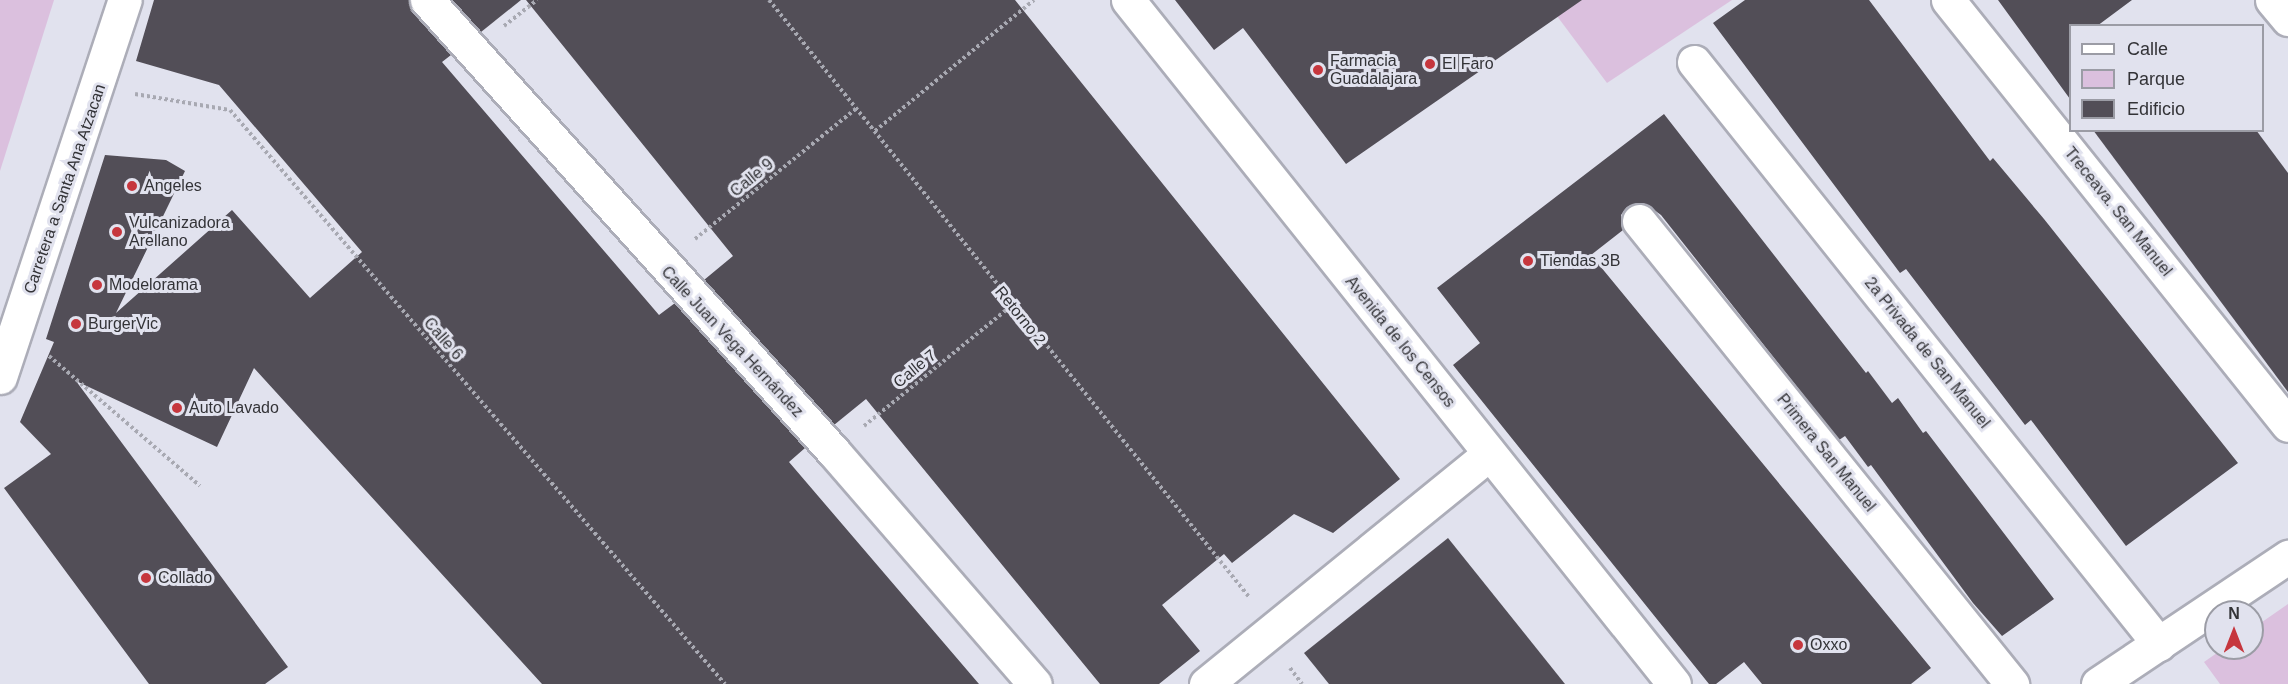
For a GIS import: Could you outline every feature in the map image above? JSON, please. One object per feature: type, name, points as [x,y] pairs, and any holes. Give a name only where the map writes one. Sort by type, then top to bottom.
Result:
[{"type":"street","name":"Carretera a Santa Ana Atzacan","points":[[0,377],[99,88],[125,0]]},
{"type":"street","name":"Calle Juan Vega Hernández","points":[[427,0],[662,266],[833,451],[1035,684]]},
{"type":"street","name":"Avenida de los Censos","points":[[1128,0],[1674,684]]},
{"type":"street","name":"Treceava. San Manuel","points":[[1948,0],[2288,425]]},
{"type":"street","points":[[2272,0],[2288,20]]},
{"type":"street","name":"2a Privada de San Manuel","points":[[1695,62],[2159,644]]},
{"type":"street","name":"Primera San Manuel","points":[[1640,222],[2012,684]]},
{"type":"street","points":[[1206,684],[1489,454]]},
{"type":"street","points":[[2098,684],[2288,557]]},
{"type":"path","name":"Retorno 2","points":[[769,0],[1012,306],[1275,628]]},
{"type":"path","points":[[875,131],[1034,0]]},
{"type":"path","name":"Calle 6","points":[[99,88],[230,110],[725,684]]},
{"type":"path","name":"Calle 9","points":[[662,266],[857,108]]},
{"type":"path","name":"Calle 7","points":[[833,451],[1012,306]]},
{"type":"path","points":[[18,327],[200,486]]},
{"type":"green space","points":[[0,0],[54,0],[0,171]]},
{"type":"green space","points":[[1545,0],[1732,0],[1607,83]]},
{"type":"green space","points":[[2288,604],[2288,684],[2220,684],[2204,662],[2207,660],[2264,660],[2264,621]]},
{"type":"building","points":[[154,0],[409,0],[413,13],[451,55],[442,62],[659,315],[675,303],[805,448],[789,462],[979,684],[542,684],[254,368],[217,447],[76,381],[288,667],[265,684],[149,684],[4,488],[51,454],[20,422],[54,342],[46,339],[105,155],[166,160],[185,171],[116,313],[232,210],[310,298],[362,252],[219,85],[136,61]]},
{"type":"building","points":[[452,0],[521,0],[481,32]]},
{"type":"building","points":[[526,0],[1015,0],[1400,479],[1333,533],[1294,514],[1232,563],[1224,554],[1162,605],[1200,651],[1159,684],[1100,684],[866,399],[834,425],[704,280],[733,256]]},
{"type":"building","points":[[1175,0],[1582,0],[1346,164],[1243,28],[1214,50]]},
{"type":"building","points":[[1745,0],[1869,0],[1990,161],[1993,158],[2044,219],[2238,463],[2126,546],[2031,420],[2025,425],[1906,269],[1900,273],[1713,23]]},
{"type":"building","points":[[1998,0],[2132,0],[2100,24],[2069,24],[2069,98]]},
{"type":"building","points":[[1664,114],[1866,373],[1868,371],[1892,403],[1898,398],[1923,433],[1926,431],[2054,599],[2002,636],[1973,603],[1871,465],[1868,467],[1845,436],[1839,440],[1661,215],[1646,204],[1627,207],[1621,215],[1623,230],[1591,255],[1931,668],[1911,684],[1762,684],[1744,662],[1716,684],[1709,684],[1453,365],[1480,343],[1437,288]]},
{"type":"building","points":[[2094,132],[2257,132],[2288,173],[2288,392]]},
{"type":"building","points":[[1448,538],[1565,684],[1329,684],[1304,653]]},
{"type":"place","name":"El Faro","points":[[1430,64]]},
{"type":"place","name":"Farmacia Guadalajara","points":[[1318,70]]},
{"type":"place","name":"Angeles","points":[[132,186]]},
{"type":"place","name":"Vulcanizadora Arellano","points":[[117,232]]},
{"type":"place","name":"Tiendas 3B","points":[[1528,261]]},
{"type":"place","name":"Modelorama","points":[[97,285]]},
{"type":"place","name":"BurgerVic","points":[[76,324]]},
{"type":"place","name":"Auto Lavado","points":[[177,408]]},
{"type":"place","name":"Collado","points":[[146,578]]},
{"type":"place","name":"Oxxo","points":[[1798,645]]}]
